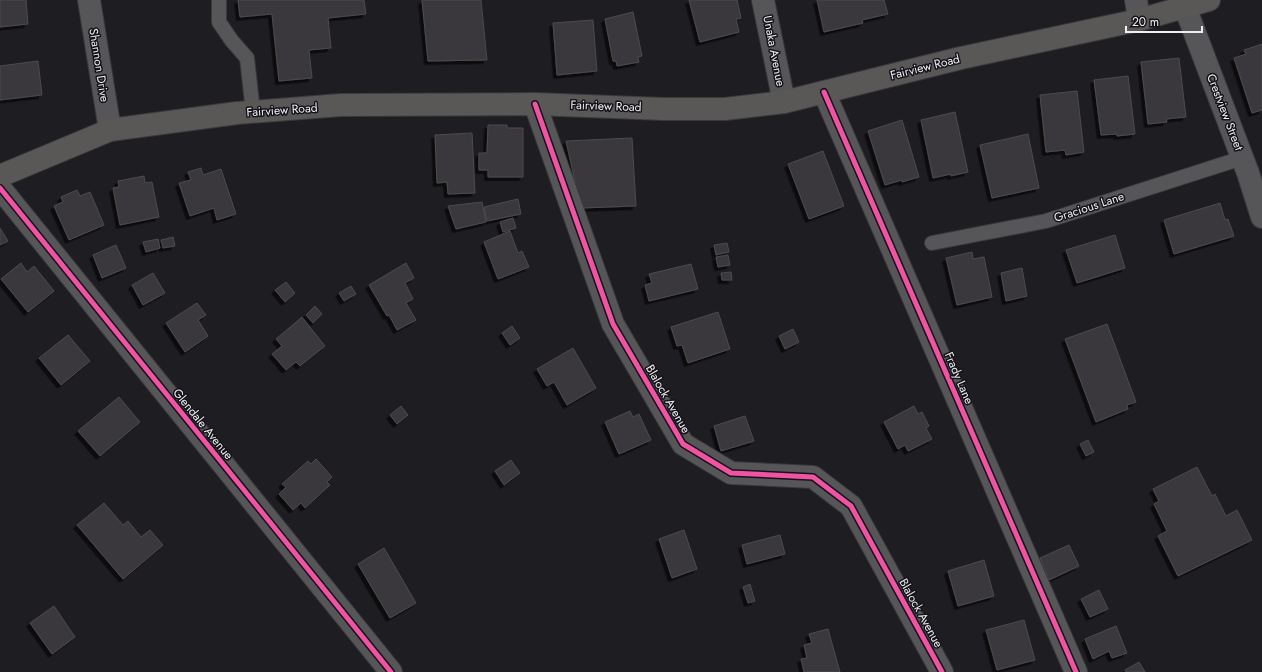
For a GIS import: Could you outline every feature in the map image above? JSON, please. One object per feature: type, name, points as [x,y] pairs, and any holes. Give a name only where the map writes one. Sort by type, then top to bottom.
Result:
[{"type":"main road","name":"Fairview Road","points":[[0,176],[110,130],[237,113],[341,105],[535,104],[664,109],[725,109],[784,102],[961,58],[1137,10],[1186,7],[1209,0]]},
{"type":"street","name":"Shannon Drive","points":[[89,0],[110,130]]},
{"type":"street","name":"Unaka Avenue","points":[[763,0],[784,102]]},
{"type":"street","name":"Crestview Street","points":[[1186,7],[1251,167],[1262,217]]},
{"type":"street","name":"Frady Lane","points":[[824,92],[1076,672]]},
{"type":"street","name":"Blalock Avenue","points":[[535,104],[613,324],[683,444],[731,473],[813,477],[851,506],[942,672]]},
{"type":"street","name":"Glendale Avenue","points":[[0,188],[391,672]]},
{"type":"lane","points":[[219,0],[219,22],[232,41],[247,58],[252,112]]},
{"type":"lane","name":"Gracious Lane","points":[[932,243],[1046,221],[1251,167]]},
{"type":"building","points":[[0,0],[26,0],[28,24],[0,27]]},
{"type":"building","points":[[238,0],[364,0],[366,14],[328,18],[331,48],[309,50],[312,78],[279,81],[272,14],[240,17]]},
{"type":"building","points":[[422,0],[481,0],[487,60],[428,61]]},
{"type":"building","points":[[689,0],[737,0],[741,18],[736,19],[739,32],[700,42]]},
{"type":"building","points":[[817,0],[884,0],[888,14],[862,20],[863,23],[824,32]]},
{"type":"building","points":[[633,12],[642,56],[638,57],[639,62],[617,66],[616,61],[613,61],[605,19]]},
{"type":"building","points":[[593,20],[597,71],[557,75],[553,23]]},
{"type":"building","points":[[1262,44],[1262,110],[1252,113],[1234,58],[1246,54],[1244,50]]},
{"type":"building","points":[[1179,58],[1186,117],[1166,119],[1167,122],[1148,124],[1141,62]]},
{"type":"building","points":[[38,61],[42,95],[0,100],[0,66]]},
{"type":"building","points":[[1128,76],[1135,134],[1117,136],[1117,134],[1101,135],[1094,80]]},
{"type":"building","points":[[1077,91],[1084,152],[1066,155],[1065,150],[1046,152],[1040,95]]},
{"type":"building","points":[[955,112],[968,172],[933,178],[921,120]]},
{"type":"building","points":[[902,120],[919,177],[885,185],[868,131]]},
{"type":"building","points":[[488,125],[507,125],[507,128],[523,128],[523,177],[488,177],[488,170],[479,170],[479,153],[487,153]]},
{"type":"building","points":[[472,133],[475,193],[448,194],[447,182],[437,183],[435,135]]},
{"type":"building","points":[[1028,134],[1039,188],[992,198],[980,145]]},
{"type":"building","points":[[632,138],[636,206],[581,208],[566,141]]},
{"type":"building","points":[[823,151],[844,206],[809,219],[788,164]]},
{"type":"building","points":[[201,168],[203,175],[221,169],[236,214],[217,220],[214,208],[190,216],[179,183],[191,180],[188,172]]},
{"type":"building","points":[[144,176],[145,183],[152,182],[159,217],[120,225],[113,188],[119,187],[118,181]]},
{"type":"building","points":[[77,190],[80,196],[90,192],[104,225],[69,240],[54,206],[63,202],[61,197]]},
{"type":"building","points":[[518,199],[521,214],[487,221],[484,207]]},
{"type":"building","points":[[482,202],[486,222],[456,229],[448,206]]},
{"type":"building","points":[[1220,203],[1225,220],[1228,219],[1234,236],[1174,254],[1164,220]]},
{"type":"building","points":[[513,218],[516,228],[503,232],[500,222]]},
{"type":"building","points":[[0,228],[8,241],[0,245]]},
{"type":"building","points":[[510,231],[518,253],[522,251],[529,267],[498,279],[484,242]]},
{"type":"building","points":[[1115,235],[1125,268],[1077,283],[1066,250]]},
{"type":"building","points":[[173,237],[175,246],[163,248],[161,240]]},
{"type":"building","points":[[158,239],[160,248],[146,252],[143,242]]},
{"type":"building","points":[[727,243],[729,252],[716,255],[714,245]]},
{"type":"building","points":[[116,245],[126,268],[102,278],[93,255]]},
{"type":"building","points":[[972,252],[973,259],[984,257],[992,297],[957,305],[946,258]]},
{"type":"building","points":[[728,255],[730,265],[718,267],[716,257]]},
{"type":"building","points":[[21,263],[27,272],[34,266],[54,291],[28,312],[1,279]]},
{"type":"building","points":[[406,263],[414,278],[405,283],[413,299],[406,303],[416,320],[397,330],[369,285]]},
{"type":"building","points":[[691,264],[698,289],[649,301],[645,285],[652,283],[649,274]]},
{"type":"building","points":[[1022,268],[1027,296],[1006,301],[1001,273]]},
{"type":"building","points":[[731,272],[732,280],[722,280],[721,273]]},
{"type":"building","points":[[153,273],[165,293],[143,305],[132,285]]},
{"type":"building","points":[[286,282],[295,293],[285,302],[275,290]]},
{"type":"building","points":[[351,286],[356,294],[344,301],[339,293]]},
{"type":"building","points":[[197,303],[206,315],[198,320],[208,336],[185,352],[166,323]]},
{"type":"building","points":[[315,306],[322,314],[313,323],[306,315]]},
{"type":"building","points":[[718,312],[730,349],[688,363],[682,345],[677,346],[671,327]]},
{"type":"building","points":[[302,317],[325,346],[300,366],[296,362],[286,370],[272,354],[282,346],[276,339]]},
{"type":"building","points":[[1107,324],[1136,402],[1127,405],[1128,409],[1096,422],[1065,339]]},
{"type":"building","points":[[512,326],[520,338],[510,345],[502,333]]},
{"type":"building","points":[[793,329],[799,342],[785,349],[779,336]]},
{"type":"building","points":[[68,335],[90,361],[61,385],[39,358]]},
{"type":"building","points":[[573,348],[596,388],[567,405],[554,382],[547,386],[537,369]]},
{"type":"building","points":[[119,397],[140,422],[100,456],[78,431]]},
{"type":"building","points":[[401,406],[408,415],[397,424],[390,415]]},
{"type":"building","points":[[914,406],[918,414],[922,412],[929,426],[926,428],[932,439],[908,451],[905,445],[898,449],[884,422]]},
{"type":"building","points":[[630,411],[633,417],[639,414],[651,440],[619,454],[605,422]]},
{"type":"building","points":[[745,416],[754,441],[721,451],[714,426]]},
{"type":"building","points":[[1088,440],[1094,452],[1086,456],[1080,444]]},
{"type":"building","points":[[316,459],[332,477],[327,482],[330,485],[305,508],[301,503],[293,510],[279,494],[286,487],[282,484],[308,461],[311,464]]},
{"type":"building","points":[[511,460],[520,473],[504,485],[495,471]]},
{"type":"building","points":[[1197,467],[1212,496],[1215,494],[1226,516],[1237,510],[1252,540],[1178,576],[1158,536],[1167,531],[1154,504],[1159,501],[1153,489]]},
{"type":"building","points":[[104,503],[123,525],[128,521],[141,537],[150,530],[163,545],[123,579],[77,525]]},
{"type":"building","points":[[684,530],[697,569],[672,578],[659,539]]},
{"type":"building","points":[[780,535],[785,554],[747,564],[742,545]]},
{"type":"building","points":[[1069,545],[1079,566],[1049,580],[1040,558]]},
{"type":"building","points":[[384,548],[416,603],[390,618],[358,564]]},
{"type":"building","points":[[984,560],[994,596],[958,606],[948,571]]},
{"type":"building","points":[[750,584],[755,601],[748,603],[743,587]]},
{"type":"building","points":[[1099,590],[1108,609],[1090,617],[1081,599]]},
{"type":"building","points":[[54,606],[75,637],[52,654],[30,623]]},
{"type":"building","points":[[1024,620],[1035,660],[997,670],[986,630]]},
{"type":"building","points":[[1116,626],[1127,653],[1112,658],[1109,651],[1093,659],[1085,639]]},
{"type":"building","points":[[828,629],[840,672],[804,672],[801,659],[807,658],[804,645],[812,643],[809,634]]},
{"type":"building","points":[[1139,662],[1145,672],[1126,672],[1125,670]]},
{"type":"cycle path","points":[[824,92],[1076,672]]},
{"type":"cycle path","points":[[535,104],[613,324],[683,444],[731,473],[813,477],[851,506],[942,672]]},
{"type":"cycle path","points":[[0,188],[391,672]]}]
